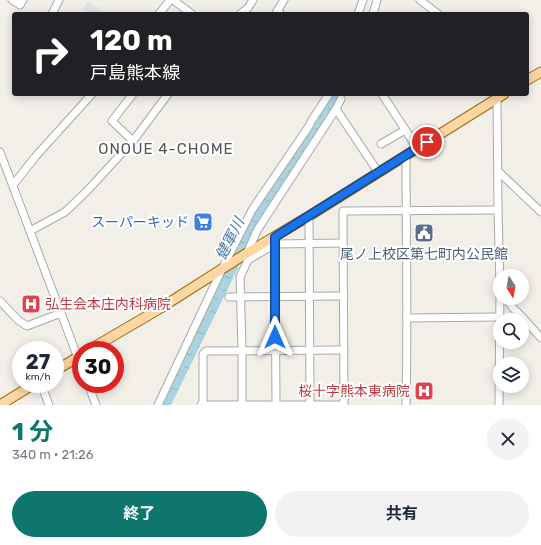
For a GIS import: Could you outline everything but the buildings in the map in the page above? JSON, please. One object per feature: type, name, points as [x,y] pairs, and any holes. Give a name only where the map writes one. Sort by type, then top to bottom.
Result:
[{"type":"main road","points":[[529,79],[541,72]]},
{"type":"main road","points":[[104,341],[159,309],[247,253],[275,240],[309,216],[497,96]]},
{"type":"main road","points":[[0,405],[19,393]]},
{"type":"street","points":[[12,0],[20,5],[23,0]]},
{"type":"street","points":[[53,12],[59,0]]},
{"type":"street","points":[[161,12],[172,0],[189,12]]},
{"type":"street","points":[[243,12],[248,8],[253,0]]},
{"type":"street","points":[[278,12],[277,11],[284,0]]},
{"type":"street","points":[[359,12],[363,0]]},
{"type":"street","points":[[374,12],[377,0]]},
{"type":"street","points":[[420,0],[435,12]]},
{"type":"street","points":[[13,185],[35,157],[90,96]]},
{"type":"street","points":[[131,96],[112,121],[133,141]]},
{"type":"street","points":[[30,231],[65,212],[87,191],[133,141],[167,96]]},
{"type":"street","points":[[158,405],[222,269],[252,210],[328,96]]},
{"type":"street","points":[[383,96],[417,148]]},
{"type":"street","points":[[499,96],[498,210],[500,269]]},
{"type":"street","points":[[247,253],[258,229],[336,110],[341,99]]},
{"type":"street","points":[[336,110],[378,172]]},
{"type":"street","points":[[381,144],[405,130]]},
{"type":"street","points":[[0,152],[73,341]]},
{"type":"street","points":[[406,154],[406,405]]},
{"type":"street","points":[[498,172],[541,212]]},
{"type":"street","points":[[344,350],[206,351],[203,354],[202,405],[344,405],[344,350],[344,296],[343,211],[498,210]]},
{"type":"street","points":[[309,216],[310,405]]},
{"type":"street","points":[[242,405],[240,277],[248,260],[275,240],[309,244],[343,243]]},
{"type":"street","points":[[275,240],[276,405]]},
{"type":"street","points":[[229,297],[344,296]]},
{"type":"street","points":[[0,301],[18,320],[27,326],[61,312]]},
{"type":"street","points":[[510,305],[541,338]]},
{"type":"street","points":[[407,318],[493,317]]},
{"type":"street","points":[[499,349],[499,405]]},
{"type":"street","points":[[44,393],[49,405]]},
{"type":"street","points":[[91,393],[96,405]]},
{"type":"shaded area","points":[[88,1],[104,12],[86,12],[82,9]]},
{"type":"water","points":[[329,96],[341,96],[252,237],[171,405],[161,405],[243,231]]},
{"type":"place","name":"スーパーキッド","points":[[203,222]]},
{"type":"place","name":"尾ノ上校区第七町内公民館","points":[[424,233]]},
{"type":"place","name":"弘生会本庄内科病院","points":[[31,304]]},
{"type":"place","name":"桜十字熊本東病院","points":[[424,391]]},
{"type":"district","name":"ONOUE 4-CHOME","points":[[166,149]]},
{"type":"route","points":[[275,337],[275,237],[427,142]]},
{"type":"water label","name":"健軍川","points":[[230,239]]}]
